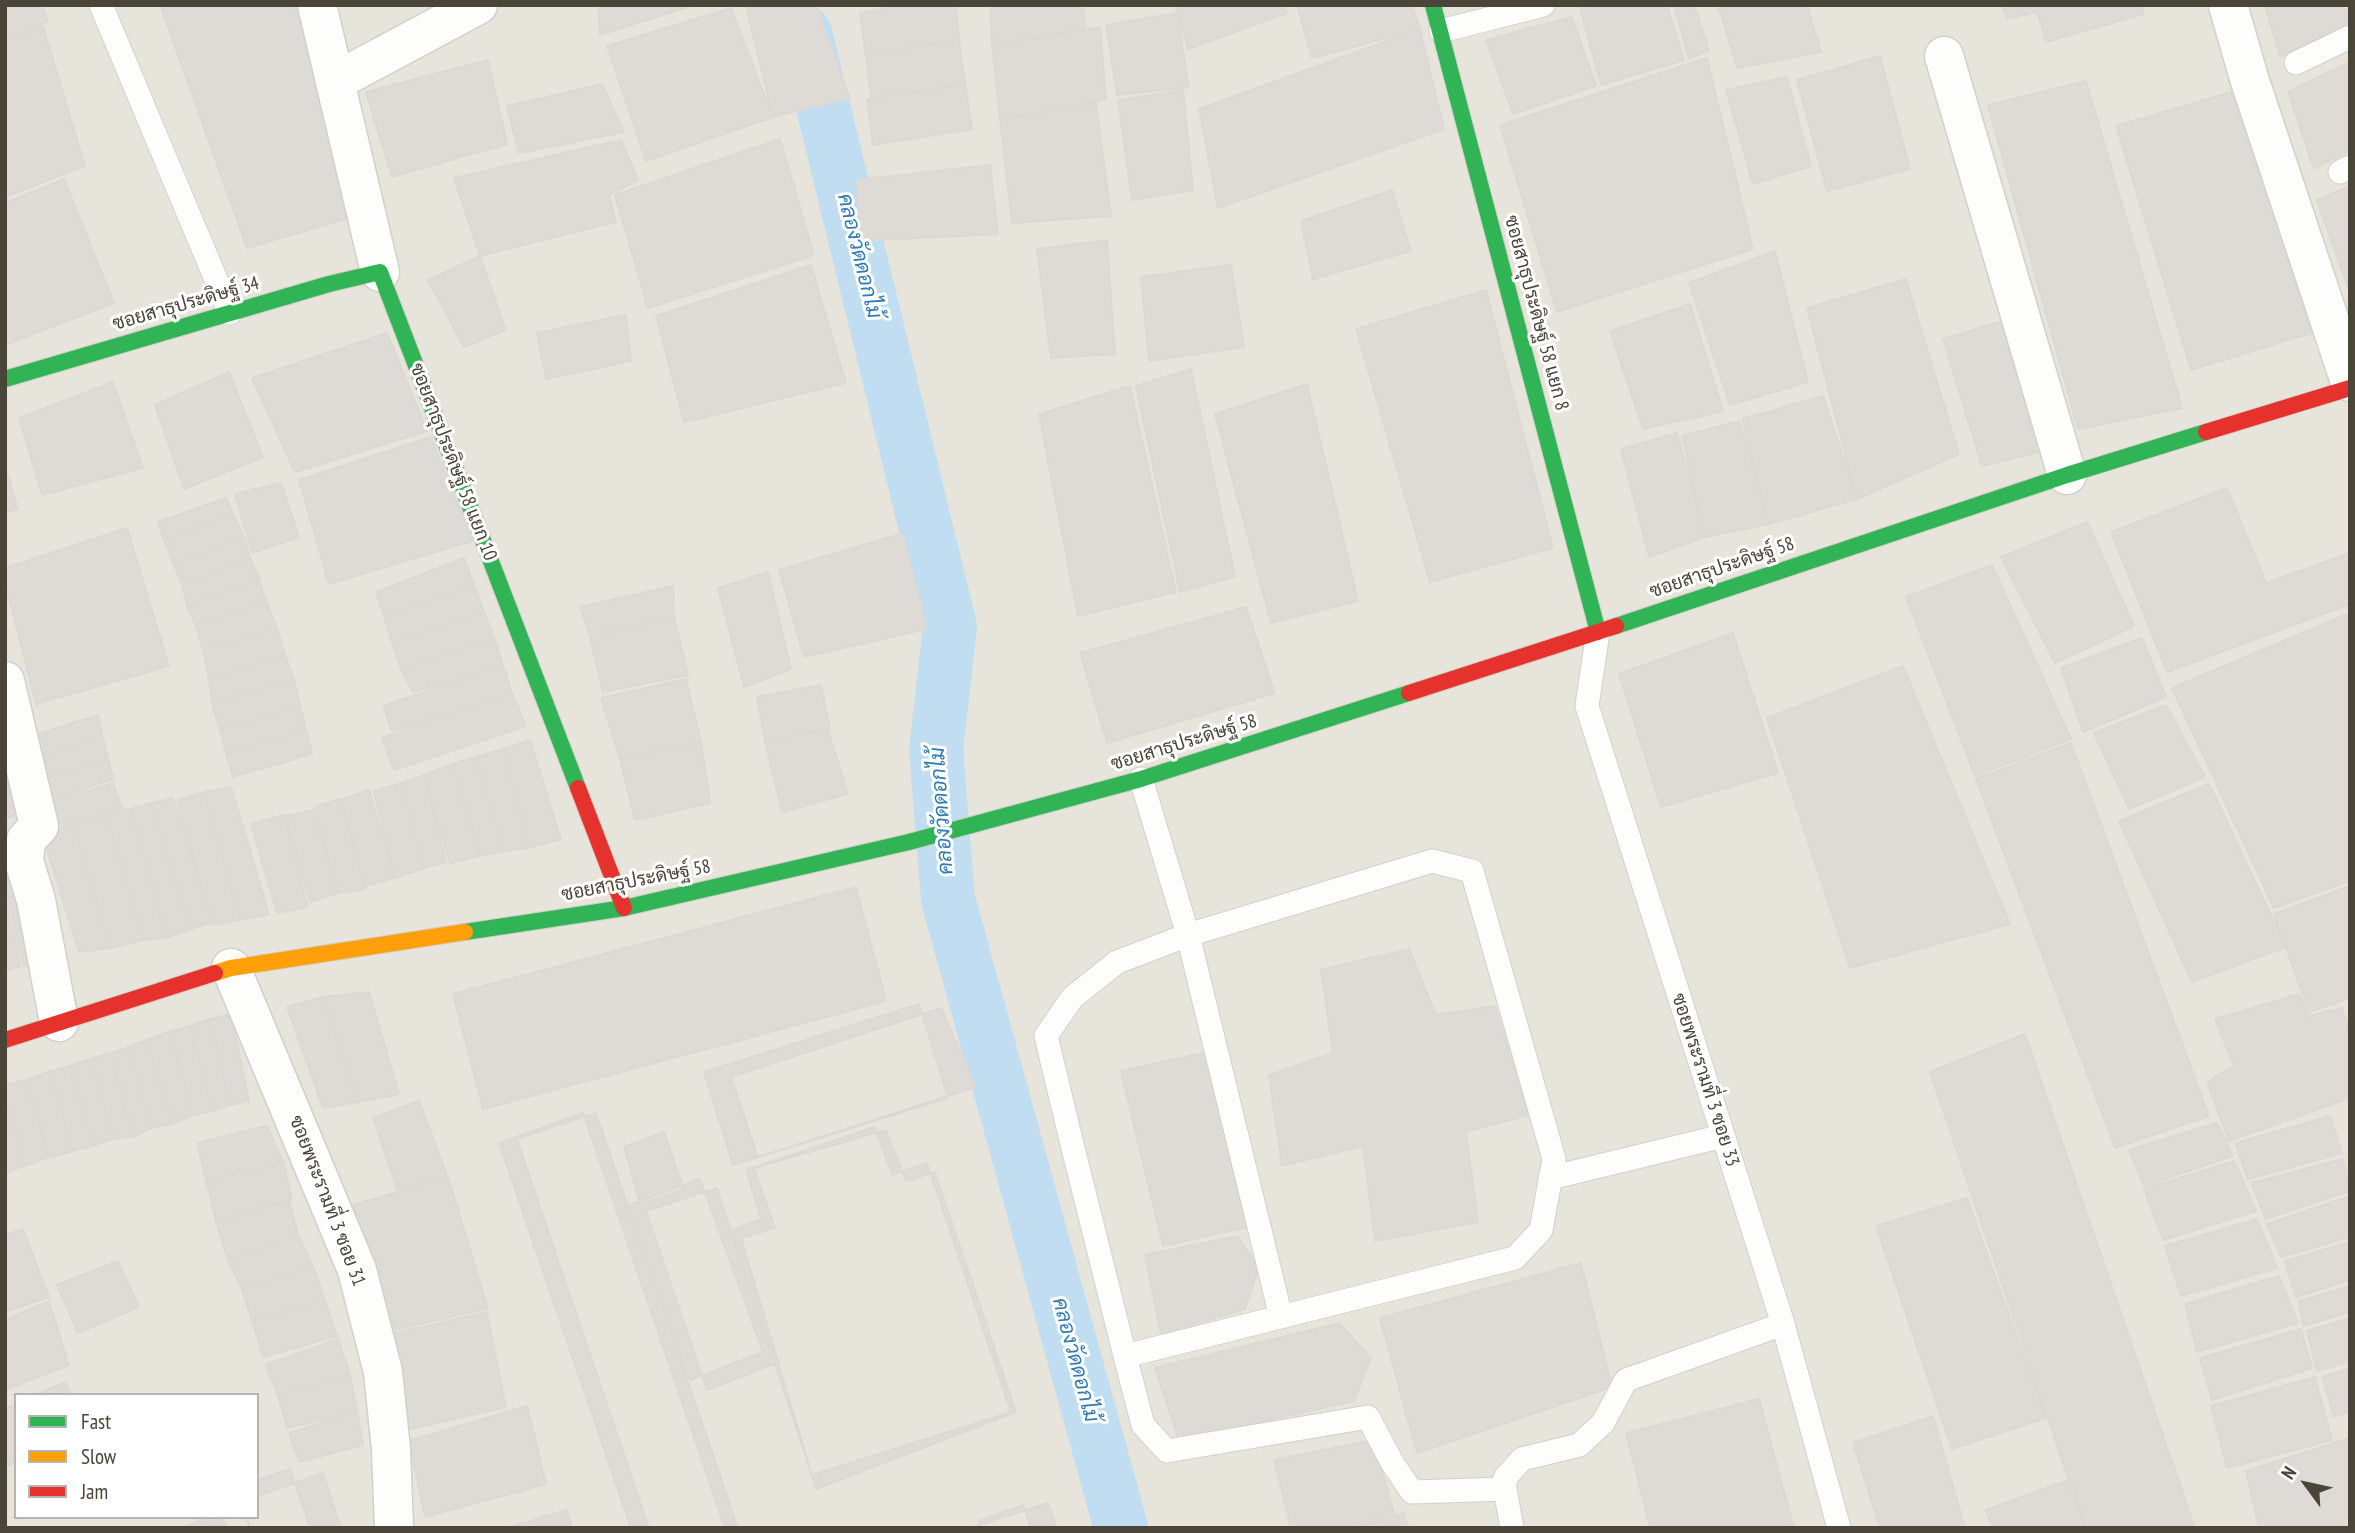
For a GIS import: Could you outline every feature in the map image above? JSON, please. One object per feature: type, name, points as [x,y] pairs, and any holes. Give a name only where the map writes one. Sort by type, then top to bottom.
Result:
[{"type":"street","name":"ซอยสาธุประดิษฐ์ 58 แยก 10","points":[[317,5],[380,272],[624,908]]},
{"type":"street","points":[[335,80],[478,5]]},
{"type":"street","name":"ซอยสาธุประดิษฐ์ 58 แยก 8","points":[[1433,5],[1598,632]]},
{"type":"street","points":[[2228,5],[2249,78],[2350,382]]},
{"type":"street","points":[[1944,56],[2067,475]]},
{"type":"street","name":"ซอยสาธุประดิษฐ์ 34","points":[[5,379],[380,272]]},
{"type":"street","name":"ซอยสาธุประดิษฐ์ 58","points":[[5,1040],[231,968],[624,908],[909,842],[1141,779],[1598,632],[2067,475],[2350,388]]},
{"type":"street","points":[[5,681],[39,826],[26,840],[24,861],[36,900],[59,1022]]},
{"type":"street","name":"ซอยพระรามที่ 3 ซอย 31","points":[[231,968],[357,1270],[383,1372],[391,1449],[394,1528]]},
{"type":"lane","points":[[101,5],[230,313]]},
{"type":"lane","points":[[1441,31],[1543,5]]},
{"type":"lane","points":[[2296,63],[2350,37]]},
{"type":"lane","name":"ซอยพระรามที่ 3 ซอย 33","points":[[1598,632],[1587,706],[1783,1324],[1839,1528]]},
{"type":"lane","points":[[1141,779],[1188,934],[1281,1317]]},
{"type":"lane","points":[[1125,1356],[1515,1258],[1541,1230],[1554,1159],[1472,871],[1432,861],[1188,934],[1117,962],[1072,998],[1046,1036],[1125,1356],[1143,1426],[1167,1451],[1368,1417],[1393,1464],[1412,1492],[1505,1489]]},
{"type":"lane","points":[[1550,1178],[1723,1136]]},
{"type":"lane","points":[[1512,1528],[1505,1478],[1522,1459],[1579,1445],[1603,1423],[1626,1380],[1783,1324]]},
{"type":"shaded area","points":[[5,5],[2350,5],[2350,1528],[5,1528]]},
{"type":"building","points":[[5,5],[42,5],[48,21],[5,39]]},
{"type":"building","points":[[160,5],[294,5],[366,213],[247,248]]},
{"type":"building","points":[[598,5],[694,5],[600,35]]},
{"type":"building","points":[[746,5],[816,5],[850,98],[773,117]]},
{"type":"building","points":[[902,5],[956,5],[959,39],[866,55],[860,13]]},
{"type":"building","points":[[990,5],[1083,5],[1086,29],[992,45]]},
{"type":"building","points":[[1175,5],[1284,5],[1287,13],[1188,49]]},
{"type":"building","points":[[1297,5],[1412,5],[1420,29],[1312,58]]},
{"type":"building","points":[[1589,5],[1667,5],[1684,60],[1601,85],[1580,8]]},
{"type":"building","points":[[1674,5],[1694,5],[1709,50],[1689,59]]},
{"type":"building","points":[[1718,5],[1807,5],[1821,52],[1737,68]]},
{"type":"building","points":[[2002,5],[2141,5],[2144,14],[2046,42],[2037,12],[2007,19]]},
{"type":"building","points":[[2265,5],[2350,5],[2350,24],[2280,56]]},
{"type":"building","points":[[731,8],[773,117],[646,161],[607,46]]},
{"type":"building","points":[[1177,13],[1189,87],[1117,95],[1106,25]]},
{"type":"building","points":[[1572,17],[1596,86],[1513,114],[1486,40]]},
{"type":"building","points":[[43,26],[85,166],[5,197],[5,40]]},
{"type":"building","points":[[1100,27],[1106,99],[1000,119],[992,45]]},
{"type":"building","points":[[1420,29],[1444,129],[1218,208],[1199,109]]},
{"type":"building","points":[[959,39],[965,84],[871,98],[866,55]]},
{"type":"building","points":[[1880,56],[1910,169],[1827,191],[1797,80]]},
{"type":"building","points":[[1707,58],[1753,249],[1557,312],[1500,125]]},
{"type":"building","points":[[488,60],[507,144],[392,177],[366,92]]},
{"type":"building","points":[[2350,62],[2350,150],[2314,169],[2288,92]]},
{"type":"building","points":[[1787,77],[1811,166],[1753,184],[1726,90]]},
{"type":"building","points":[[2086,81],[2182,408],[2078,429],[1988,105]]},
{"type":"building","points":[[602,84],[624,132],[519,153],[507,106]]},
{"type":"building","points":[[965,84],[972,129],[873,145],[867,99]]},
{"type":"building","points":[[1183,90],[1193,190],[1132,200],[1118,100]]},
{"type":"building","points":[[2235,91],[2315,332],[2191,370],[2116,126]]},
{"type":"building","points":[[1096,103],[1111,216],[1012,223],[1000,119]]},
{"type":"building","points":[[780,139],[814,255],[648,308],[615,195]]},
{"type":"building","points":[[621,140],[638,180],[609,195],[616,222],[480,256],[454,178]]},
{"type":"building","points":[[990,165],[998,234],[860,241],[857,180]]},
{"type":"building","points":[[64,179],[114,303],[5,345],[5,203]]},
{"type":"building","points":[[2350,186],[2350,294],[2317,200]]},
{"type":"building","points":[[1392,190],[1411,251],[1313,279],[1301,221]]},
{"type":"building","points":[[1107,240],[1115,354],[1051,358],[1037,249]]},
{"type":"building","points":[[1775,251],[1808,382],[1730,405],[1689,283]]},
{"type":"building","points":[[480,256],[506,330],[464,347],[428,280]]},
{"type":"building","points":[[811,265],[846,383],[684,422],[656,316]]},
{"type":"building","points":[[1231,265],[1244,347],[1149,361],[1141,277]]},
{"type":"building","points":[[1906,279],[1959,454],[1857,499],[1807,308]]},
{"type":"building","points":[[1486,290],[1553,548],[1430,582],[1356,329]]},
{"type":"building","points":[[1690,304],[1723,411],[1643,429],[1610,331]]},
{"type":"building","points":[[626,315],[631,361],[546,379],[537,333]]},
{"type":"building","points":[[2012,318],[2052,449],[1982,466],[1943,339]]},
{"type":"building","points":[[387,333],[427,431],[295,472],[252,378]]},
{"type":"building","points":[[1191,369],[1235,577],[1180,592],[1136,386]]},
{"type":"building","points":[[229,372],[263,457],[184,489],[155,405]]},
{"type":"building","points":[[113,382],[143,468],[42,495],[19,418]]},
{"type":"building","points":[[1307,384],[1358,601],[1271,623],[1215,414]]},
{"type":"building","points":[[1130,386],[1176,592],[1078,616],[1039,414]]},
{"type":"building","points":[[1823,396],[1857,499],[1769,524],[1742,419]]},
{"type":"building","points":[[1739,421],[1769,524],[1705,537],[1682,436]]},
{"type":"building","points":[[1677,433],[1705,537],[1649,557],[1621,449]]},
{"type":"building","points":[[431,437],[472,541],[329,584],[299,480]]},
{"type":"building","points":[[5,466],[18,509],[5,512]]},
{"type":"building","points":[[281,483],[299,537],[252,553],[235,494]]},
{"type":"building","points":[[2227,488],[2266,583],[2350,553],[2350,604],[2167,672],[2111,532]]},
{"type":"building","points":[[226,498],[233,515],[164,540],[158,522]]},
{"type":"building","points":[[233,515],[244,537],[174,565],[164,540]]},
{"type":"building","points":[[2087,522],[2134,626],[2055,663],[2001,557]]},
{"type":"building","points":[[127,528],[169,666],[36,704],[5,583],[5,568]]},
{"type":"building","points":[[903,533],[927,629],[804,657],[779,570]]},
{"type":"building","points":[[244,537],[250,558],[182,585],[174,565]]},
{"type":"building","points":[[250,558],[259,579],[187,605],[182,585]]},
{"type":"building","points":[[464,558],[475,587],[384,616],[376,592]]},
{"type":"building","points":[[1992,565],[2071,739],[1975,776],[1906,597]]},
{"type":"building","points":[[768,572],[791,669],[744,687],[718,588]]},
{"type":"building","points":[[259,579],[266,601],[196,626],[187,605]]},
{"type":"building","points":[[673,586],[674,617],[589,634],[580,607]]},
{"type":"building","points":[[475,587],[484,612],[392,643],[384,616]]},
{"type":"building","points":[[266,601],[277,628],[203,650],[196,626]]},
{"type":"building","points":[[1246,607],[1275,693],[1107,743],[1080,653]]},
{"type":"building","points":[[484,612],[494,637],[401,669],[392,643]]},
{"type":"building","points":[[2350,613],[2350,881],[2274,908],[2172,688]]},
{"type":"building","points":[[674,617],[688,675],[603,692],[590,637]]},
{"type":"building","points":[[277,628],[285,655],[209,679],[203,650]]},
{"type":"building","points":[[1733,633],[1778,773],[1661,807],[1619,674]]},
{"type":"building","points":[[494,637],[503,665],[413,692],[401,669]]},
{"type":"building","points":[[2142,638],[2166,697],[2083,732],[2061,668]]},
{"type":"building","points":[[285,655],[294,679],[212,703],[209,679]]},
{"type":"building","points":[[503,665],[512,693],[392,731],[383,706]]},
{"type":"building","points":[[1903,666],[2010,924],[1850,968],[1767,718]]},
{"type":"building","points":[[294,679],[300,706],[220,730],[212,703]]},
{"type":"building","points":[[686,679],[701,742],[620,759],[601,698]]},
{"type":"building","points":[[821,685],[830,729],[765,741],[757,697]]},
{"type":"building","points":[[512,693],[526,726],[394,770],[382,738]]},
{"type":"building","points":[[2166,705],[2205,777],[2129,809],[2094,733]]},
{"type":"building","points":[[300,706],[306,730],[226,753],[220,730]]},
{"type":"building","points":[[98,715],[103,738],[39,757],[32,736]]},
{"type":"building","points":[[306,730],[312,754],[233,777],[226,753]]},
{"type":"building","points":[[828,730],[848,794],[782,812],[765,741]]},
{"type":"building","points":[[5,738],[22,814],[5,819]]},
{"type":"building","points":[[103,738],[108,759],[43,779],[39,757]]},
{"type":"building","points":[[530,740],[561,839],[529,848],[503,749]]},
{"type":"building","points":[[701,742],[710,803],[635,820],[620,759]]},
{"type":"building","points":[[2071,743],[2209,1116],[2115,1148],[1976,779]]},
{"type":"building","points":[[503,749],[529,848],[504,851],[475,757]]},
{"type":"building","points":[[475,757],[504,851],[480,856],[453,764]]},
{"type":"building","points":[[108,759],[114,779],[49,800],[43,779]]},
{"type":"building","points":[[453,764],[480,856],[450,863],[424,775]]},
{"type":"building","points":[[424,775],[446,862],[424,868],[401,783]]},
{"type":"building","points":[[113,783],[123,811],[54,826],[51,802]]},
{"type":"building","points":[[401,783],[424,868],[395,878],[374,791]]},
{"type":"building","points":[[2209,784],[2286,947],[2192,982],[2119,821]]},
{"type":"building","points":[[231,787],[269,914],[240,920],[204,792]]},
{"type":"building","points":[[369,790],[395,878],[364,886],[342,799]]},
{"type":"building","points":[[204,792],[240,920],[213,925],[177,800]]},
{"type":"building","points":[[173,798],[212,923],[190,929],[151,803]]},
{"type":"building","points":[[340,799],[365,889],[338,893],[315,807]]},
{"type":"building","points":[[151,803],[190,929],[166,938],[131,809]]},
{"type":"building","points":[[131,809],[166,938],[143,940],[107,815]]},
{"type":"building","points":[[313,810],[338,893],[310,902],[286,816]]},
{"type":"building","points":[[107,815],[143,940],[110,948],[73,824]]},
{"type":"building","points":[[284,815],[308,907],[277,913],[251,824]]},
{"type":"building","points":[[72,823],[110,948],[79,952],[43,837]]},
{"type":"building","points":[[19,866],[45,960],[24,966],[5,888],[5,871]]},
{"type":"building","points":[[2350,886],[2350,998],[2309,1012],[2274,914]]},
{"type":"building","points":[[856,887],[886,1001],[483,1109],[453,994]]},
{"type":"building","points":[[5,900],[21,966],[5,971]]},
{"type":"building","points":[[1409,949],[1436,1015],[1495,1006],[1528,1115],[1466,1132],[1478,1222],[1375,1241],[1363,1146],[1282,1166],[1269,1075],[1333,1053],[1321,970]]},
{"type":"building","points":[[369,992],[399,1094],[358,1102],[322,997]]},
{"type":"building","points":[[2299,994],[2308,1016],[2342,1008],[2350,1033],[2350,1098],[2229,1141],[2207,1082],[2234,1066],[2215,1019]]},
{"type":"building","points":[[322,997],[358,1102],[323,1108],[287,1007]]},
{"type":"building","points":[[919,1004],[948,1098],[733,1165],[704,1072]]},
{"type":"building","points":[[941,1008],[976,1087],[758,1157],[731,1077]]},
{"type":"building","points":[[231,1014],[249,1101],[230,1105],[210,1019]]},
{"type":"building","points":[[210,1019],[230,1105],[212,1111],[190,1026]]},
{"type":"building","points":[[190,1026],[212,1111],[193,1115],[171,1031]]},
{"type":"building","points":[[171,1031],[193,1115],[172,1124],[147,1040]]},
{"type":"building","points":[[2025,1034],[2195,1528],[2085,1528],[1930,1072]]},
{"type":"building","points":[[147,1040],[172,1124],[151,1128],[129,1047]]},
{"type":"building","points":[[129,1047],[151,1128],[133,1137],[112,1053]]},
{"type":"building","points":[[1207,1052],[1251,1226],[1163,1246],[1121,1071]]},
{"type":"building","points":[[112,1053],[133,1137],[113,1139],[92,1058]]},
{"type":"building","points":[[92,1058],[113,1139],[93,1146],[69,1066]]},
{"type":"building","points":[[69,1066],[93,1146],[72,1151],[51,1071]]},
{"type":"building","points":[[51,1071],[72,1151],[50,1158],[26,1080]]},
{"type":"building","points":[[26,1080],[48,1157],[25,1166],[5,1096],[5,1085]]},
{"type":"building","points":[[5,1096],[25,1166],[5,1172]]},
{"type":"building","points":[[419,1101],[448,1177],[397,1189],[373,1118]]},
{"type":"building","points":[[583,1113],[725,1528],[631,1528],[499,1143]]},
{"type":"building","points":[[596,1113],[738,1528],[649,1528],[517,1139]]},
{"type":"building","points":[[2330,1116],[2342,1153],[2248,1179],[2235,1143]]},
{"type":"building","points":[[2217,1123],[2233,1156],[2144,1186],[2129,1150]]},
{"type":"building","points":[[267,1126],[284,1164],[206,1180],[197,1143]]},
{"type":"building","points":[[875,1127],[892,1175],[927,1163],[1011,1412],[812,1475],[730,1231],[761,1219],[746,1170]]},
{"type":"building","points":[[886,1130],[906,1181],[935,1172],[1016,1412],[816,1489],[741,1238],[775,1228],[754,1168]]},
{"type":"building","points":[[664,1132],[684,1189],[640,1204],[624,1147]]},
{"type":"building","points":[[2343,1159],[2350,1191],[2266,1219],[2251,1183]]},
{"type":"building","points":[[2234,1161],[2256,1211],[2163,1240],[2144,1189]]},
{"type":"building","points":[[284,1164],[292,1198],[216,1222],[206,1180]]},
{"type":"building","points":[[448,1177],[488,1308],[395,1330],[350,1206]]},
{"type":"building","points":[[700,1179],[763,1352],[690,1380],[626,1206]]},
{"type":"building","points":[[717,1188],[774,1364],[707,1390],[646,1211]]},
{"type":"building","points":[[2350,1196],[2350,1237],[2281,1257],[2267,1224]]},
{"type":"building","points":[[1967,1198],[2046,1418],[1952,1449],[1876,1226]]},
{"type":"building","points":[[289,1200],[298,1235],[228,1260],[216,1222]]},
{"type":"building","points":[[2257,1219],[2277,1268],[2181,1296],[2165,1246]]},
{"type":"building","points":[[23,1229],[49,1297],[5,1312],[5,1235]]},
{"type":"building","points":[[298,1235],[313,1266],[242,1290],[228,1260]]},
{"type":"building","points":[[1237,1236],[1259,1268],[1245,1309],[1161,1334],[1145,1255]]},
{"type":"building","points":[[2350,1242],[2350,1280],[2296,1297],[2285,1261]]},
{"type":"building","points":[[118,1261],[139,1307],[78,1333],[57,1285]]},
{"type":"building","points":[[1581,1263],[1612,1387],[1417,1453],[1380,1318]]},
{"type":"building","points":[[313,1266],[325,1300],[252,1321],[242,1290]]},
{"type":"building","points":[[2279,1276],[2298,1323],[2197,1352],[2185,1304]]},
{"type":"building","points":[[2350,1286],[2350,1312],[2303,1326],[2299,1301]]},
{"type":"building","points":[[325,1300],[337,1336],[263,1357],[252,1321]]},
{"type":"building","points":[[49,1301],[69,1365],[5,1390],[5,1320]]},
{"type":"building","points":[[487,1312],[506,1407],[402,1431],[388,1335]]},
{"type":"building","points":[[2350,1318],[2350,1361],[2317,1371],[2307,1331]]},
{"type":"building","points":[[1339,1323],[1371,1358],[1354,1401],[1179,1440],[1155,1368]]},
{"type":"building","points":[[2301,1329],[2312,1368],[2212,1400],[2200,1358]]},
{"type":"building","points":[[338,1339],[350,1374],[278,1396],[266,1365]]},
{"type":"building","points":[[2350,1368],[2350,1411],[2334,1417],[2322,1377]]},
{"type":"building","points":[[350,1374],[357,1412],[287,1428],[278,1396]]},
{"type":"building","points":[[2315,1377],[2332,1440],[2227,1468],[2211,1406]]},
{"type":"building","points":[[65,1382],[70,1393],[40,1393]]},
{"type":"building","points":[[1759,1399],[1794,1528],[1650,1528],[1626,1433]]},
{"type":"building","points":[[14,1405],[14,1463],[9,1465],[5,1456],[5,1409]]},
{"type":"building","points":[[527,1406],[546,1484],[425,1517],[409,1441]]},
{"type":"building","points":[[357,1412],[363,1445],[299,1462],[289,1433]]},
{"type":"building","points":[[1933,1416],[1965,1528],[1880,1528],[1853,1443]]},
{"type":"building","points":[[2350,1438],[2350,1528],[2259,1528],[2246,1471]]},
{"type":"building","points":[[1373,1440],[1394,1513],[1340,1528],[1291,1528],[1274,1460]]},
{"type":"building","points":[[290,1469],[310,1528],[250,1528],[248,1519],[259,1519],[259,1479]]},
{"type":"building","points":[[323,1473],[341,1528],[250,1528],[247,1519],[259,1519],[259,1495]]},
{"type":"building","points":[[2071,1479],[2086,1528],[1992,1528],[1986,1510]]},
{"type":"building","points":[[1048,1503],[1057,1528],[969,1528]]},
{"type":"building","points":[[1023,1505],[1031,1528],[982,1528],[979,1521]]},
{"type":"building","points":[[567,1510],[572,1528],[507,1528]]},
{"type":"building","points":[[1404,1513],[1408,1528],[1349,1528]]},
{"type":"building","points":[[203,1519],[223,1519],[227,1528],[184,1528]]},
{"type":"waterway","name":"คลองวัดดอกไม้","points":[[805,33],[950,627],[936,750],[948,899],[1121,1528]]},
{"type":"traffic: fast","points":[[1433,5],[1598,632]]},
{"type":"traffic: fast","points":[[5,379],[329,284],[380,272],[578,788]]},
{"type":"traffic: fast","points":[[1616,626],[2067,475],[2206,432]]},
{"type":"traffic: fast","points":[[465,932],[624,908],[909,842],[1141,779],[1409,693]]},
{"type":"traffic: slow","points":[[215,973],[231,968],[465,932]]},
{"type":"traffic: jam","points":[[2206,432],[2350,388]]},
{"type":"traffic: jam","points":[[1409,693],[1616,626]]},
{"type":"traffic: jam","points":[[578,788],[624,908]]},
{"type":"traffic: jam","points":[[5,1040],[215,973]]}]
